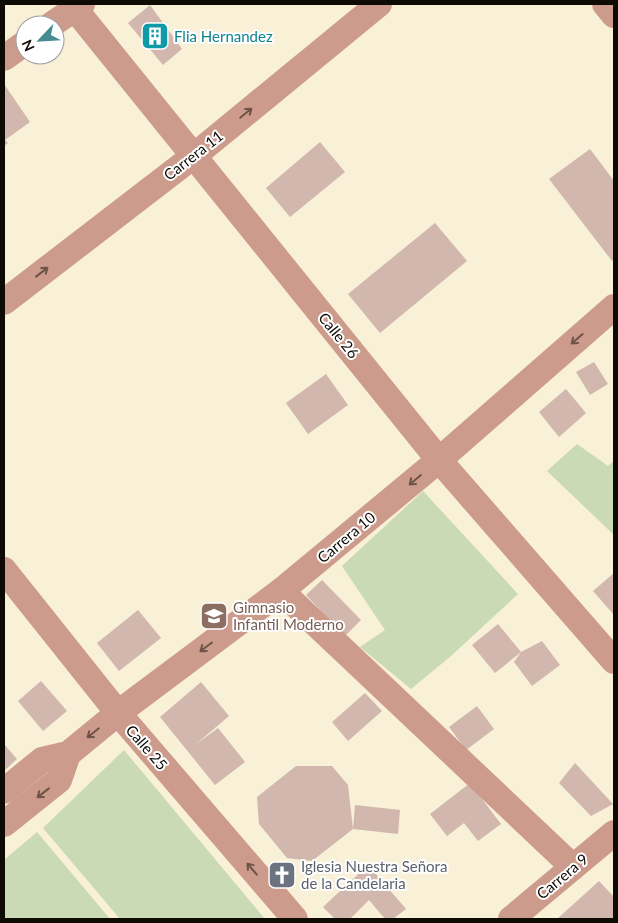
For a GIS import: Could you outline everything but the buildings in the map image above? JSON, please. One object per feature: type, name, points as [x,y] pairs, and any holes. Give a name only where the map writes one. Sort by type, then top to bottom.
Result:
[{"type":"street","name":"Carrera 11","points":[[4,302],[195,155],[378,4]]},
{"type":"street","points":[[605,4],[614,15]]},
{"type":"street","name":"Calle 26","points":[[76,5],[439,460],[614,660]]},
{"type":"street","points":[[64,15],[76,5]]},
{"type":"street","points":[[4,58],[15,50]]},
{"type":"street","name":"Carrera 10","points":[[4,791],[42,760],[68,754],[118,712],[281,591],[439,460],[614,307]]},
{"type":"street","name":"Calle 25","points":[[4,570],[118,712],[295,919]]},
{"type":"street","points":[[281,591],[573,867]]},
{"type":"street","points":[[4,824],[59,780],[68,754]]},
{"type":"street","name":"Carrera 9","points":[[511,919],[614,833]]},
{"type":"green space","points":[[577,444],[608,466],[614,461],[614,535],[547,471]]},
{"type":"green space","points":[[423,491],[518,594],[451,656],[411,689],[360,647],[385,630],[342,566]]},
{"type":"green space","points":[[124,750],[265,919],[120,919],[43,828]]},
{"type":"green space","points":[[37,832],[110,919],[4,919],[4,860]]},
{"type":"place","name":"Flia Hernandez","points":[[155,36]]},
{"type":"place","name":"Gimnasio Infantil Moderno","points":[[214,616]]},
{"type":"place","name":"Iglesia Nuestra Señora de la Candelaria","points":[[282,875]]}]
